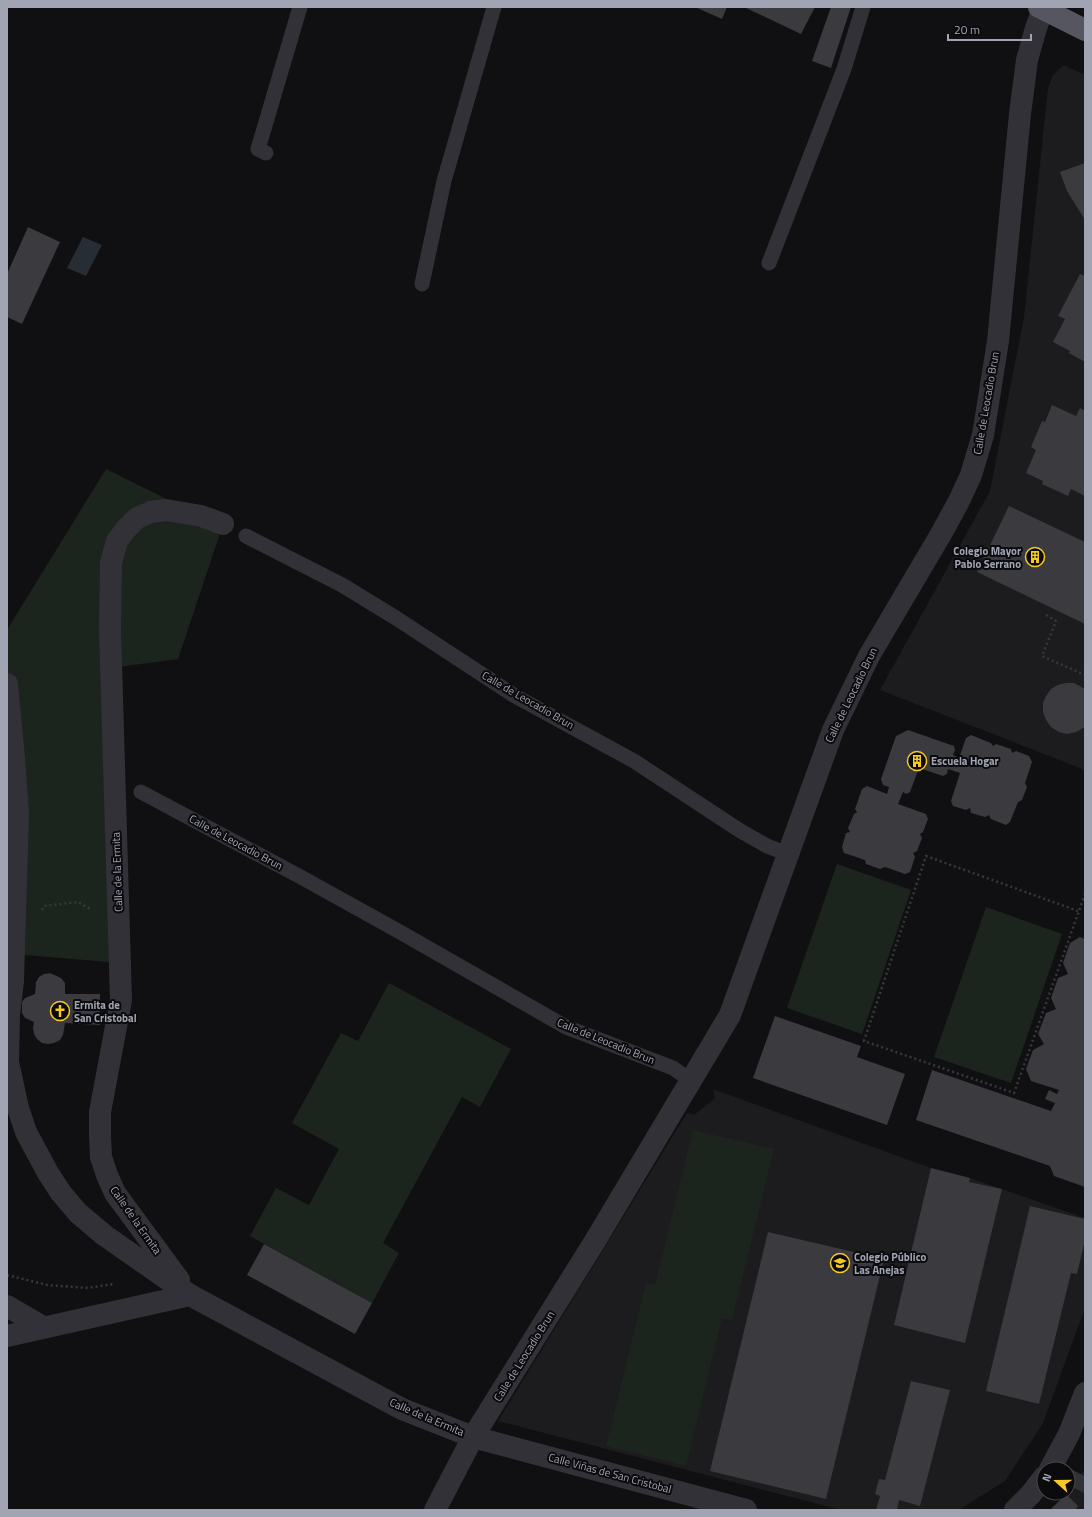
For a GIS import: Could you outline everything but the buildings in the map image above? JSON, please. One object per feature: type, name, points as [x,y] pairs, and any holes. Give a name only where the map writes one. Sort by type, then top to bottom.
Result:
[{"type":"highway","points":[[1042,8],[1085,30]]},
{"type":"street","name":"Calle de Leocadio Brun","points":[[435,1510],[474,1437],[730,1015],[832,730],[869,656],[959,501],[971,475],[983,434],[998,341],[1020,114],[1027,60],[1042,8]]},
{"type":"street","name":"Calle de la Ermita","points":[[190,1295],[115,1193],[107,1175],[102,1157],[100,1112],[121,1000],[110,630],[111,562],[117,541],[137,518],[151,512],[166,510],[202,516],[223,524]]},
{"type":"street","name":"Calle de la Ermita","points":[[7,684],[18,813],[13,981],[9,1015],[8,1062],[18,1108],[29,1137],[57,1188],[78,1212],[104,1235],[190,1295],[402,1409],[474,1437]]},
{"type":"street","points":[[7,1336],[190,1295]]},
{"type":"street","points":[[7,1306],[43,1327]]},
{"type":"street","points":[[1058,1461],[1085,1393]]},
{"type":"street","name":"Calle Viñas de San Cristobal","points":[[474,1437],[746,1510]]},
{"type":"street","points":[[1014,1510],[1036,1489]]},
{"type":"lane","points":[[266,153],[258,149],[300,7]]},
{"type":"lane","points":[[422,284],[444,181],[494,7]]},
{"type":"lane","points":[[769,263],[844,69],[863,7]]},
{"type":"lane","name":"Calle de Leocadio Brun","points":[[246,536],[342,585],[396,618],[515,696],[634,761],[739,830],[767,846],[788,854]]},
{"type":"lane","name":"Calle de Leocadio Brun","points":[[141,792],[306,880],[566,1027],[673,1068],[691,1081]]},
{"type":"path","points":[[1046,615],[1056,621],[1042,656],[1085,676]]},
{"type":"path","points":[[1078,911],[926,856],[864,1041],[1014,1093],[1085,894]]},
{"type":"path","points":[[41,912],[44,906],[78,902],[119,928]]},
{"type":"path","points":[[7,1275],[47,1285],[88,1288],[118,1284]]},
{"type":"shaded area","points":[[1064,65],[1085,75],[1085,770],[880,690],[990,491],[1024,317],[1048,88],[1053,75]]},
{"type":"shaded area","points":[[83,237],[102,245],[86,276],[67,268]]},
{"type":"shaded area","points":[[106,469],[201,516],[223,524],[178,659],[111,668],[120,963],[14,954],[7,630]]},
{"type":"shaded area","points":[[837,864],[911,890],[862,1034],[787,1008]]},
{"type":"shaded area","points":[[986,907],[1062,934],[1011,1083],[934,1057]]},
{"type":"shaded area","points":[[389,983],[511,1049],[480,1107],[462,1097],[383,1243],[399,1253],[372,1303],[250,1236],[276,1188],[309,1205],[339,1149],[292,1123],[341,1033],[358,1041]]},
{"type":"shaded area","name":"Colegio Público Las Anejas","points":[[713,1089],[931,1168],[970,1178],[1085,1218],[1085,1308],[1043,1423],[1005,1481],[959,1510],[841,1510],[498,1421],[687,1113],[694,1115],[715,1098]]},
{"type":"shaded area","points":[[693,1130],[774,1149],[732,1320],[722,1318],[686,1466],[606,1446],[646,1283],[655,1285]]},
{"type":"shaded area","points":[[1084,1470],[1085,1510],[1050,1510],[1060,1501],[1076,1501],[1076,1480]]},
{"type":"place","name":"Colegio Mayor Pablo Serrano","points":[[1035,557]]},
{"type":"place","name":"Escuela Hogar","points":[[917,761]]},
{"type":"place","name":"Ermita de San Cristobal","points":[[60,1011]]},
{"type":"place","name":"Colegio Público Las Anejas","points":[[840,1263]]}]
